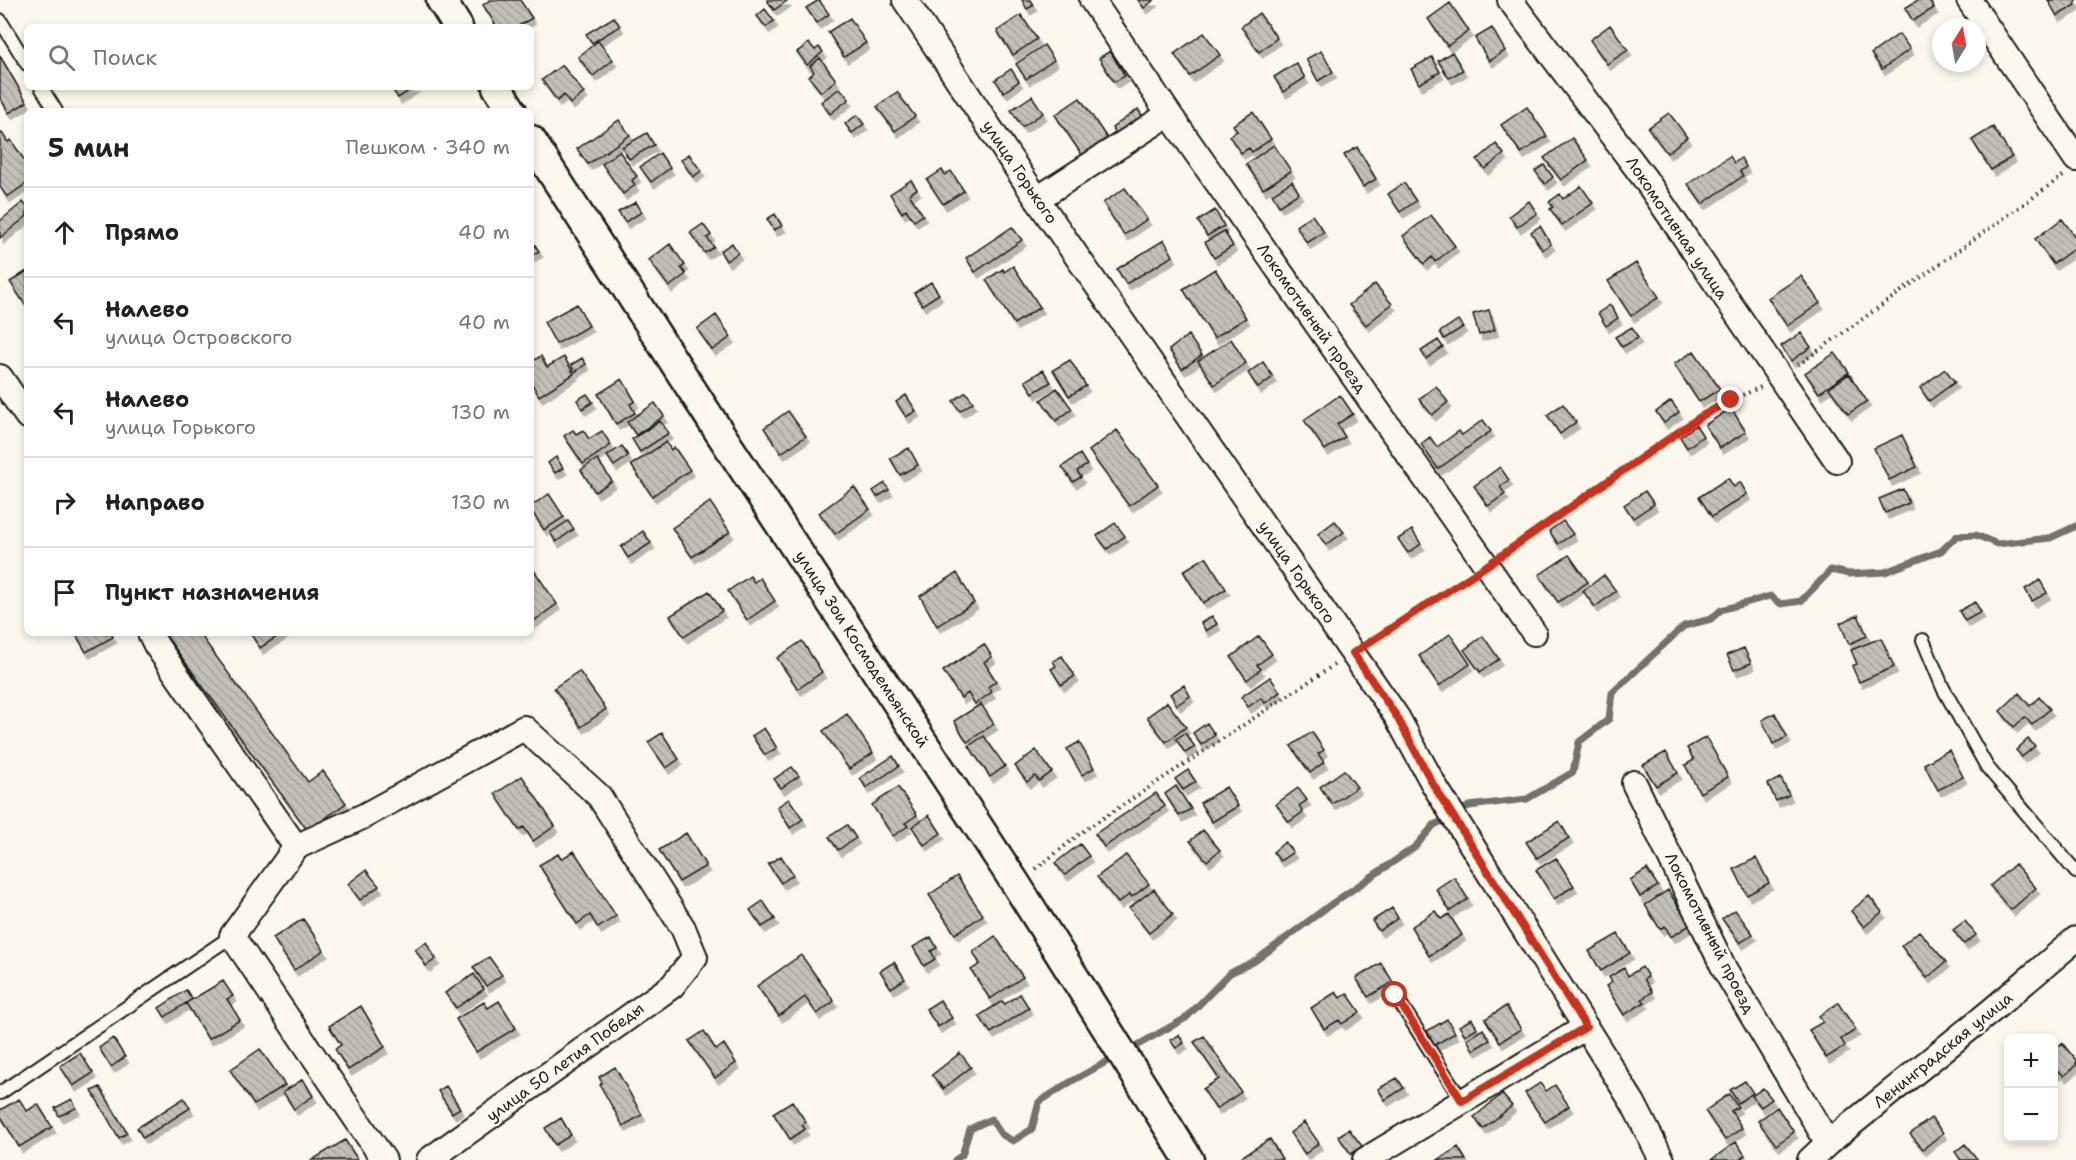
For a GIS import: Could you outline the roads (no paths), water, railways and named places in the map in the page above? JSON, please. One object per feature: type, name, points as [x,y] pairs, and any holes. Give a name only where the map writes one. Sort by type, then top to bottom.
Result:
[{"type":"street","points":[[441,0],[456,24]]},
{"type":"street","name":"улица Горького","points":[[905,0],[1037,199],[1397,717],[1434,786],[1633,1103],[1662,1160]]},
{"type":"street","name":"Локомотивный проезд","points":[[1092,0],[1169,114],[1534,633]]},
{"type":"street","name":"Локомотивная улица","points":[[1510,0],[1645,179],[1837,461]]},
{"type":"street","points":[[1969,0],[2071,166]]},
{"type":"street","points":[[499,90],[510,108]]},
{"type":"street","points":[[1037,199],[1169,114]]},
{"type":"street","name":"улица Зои Космодемьянской","points":[[534,145],[718,431],[1016,884],[1190,1160]]},
{"type":"street","points":[[0,377],[24,412]]},
{"type":"street","points":[[152,636],[296,847],[232,936],[384,1160]]},
{"type":"street","name":"улица 50 летия Победы","points":[[296,847],[364,816],[524,728],[598,796],[683,928],[695,957],[672,986],[429,1160]]},
{"type":"street","name":"Локомотивный проезд","points":[[1635,783],[1725,970],[1828,1143]]},
{"type":"street","name":"Ленинградская улица","points":[[1810,1160],[2076,939]]},
{"type":"street","points":[[1365,1160],[1586,1027]]},
{"type":"lane","points":[[0,20],[24,59]]},
{"type":"lane","points":[[43,90],[54,108]]},
{"type":"lane","points":[[1923,640],[1943,688],[1987,767],[2076,872]]},
{"type":"lane","points":[[0,1093],[232,936]]},
{"type":"lane","points":[[1395,995],[1462,1101]]},
{"type":"waterway","points":[[1458,812],[1469,806],[1527,799],[1573,772],[1579,742],[1609,719],[1612,693],[1684,626],[1711,619],[1721,610],[1770,596],[1781,604],[1801,601],[1831,570],[1849,574],[1885,572],[1941,551],[1957,536],[1976,535],[1997,544],[2050,538],[2076,526]]},
{"type":"waterway","points":[[1127,1051],[1186,1018],[1230,973],[1255,961],[1330,905],[1415,847],[1434,825],[1448,818]]},
{"type":"waterway","points":[[955,1160],[962,1155],[970,1129],[991,1119],[1001,1134],[1013,1141],[1032,1129],[1039,1102],[1117,1056]]}]
